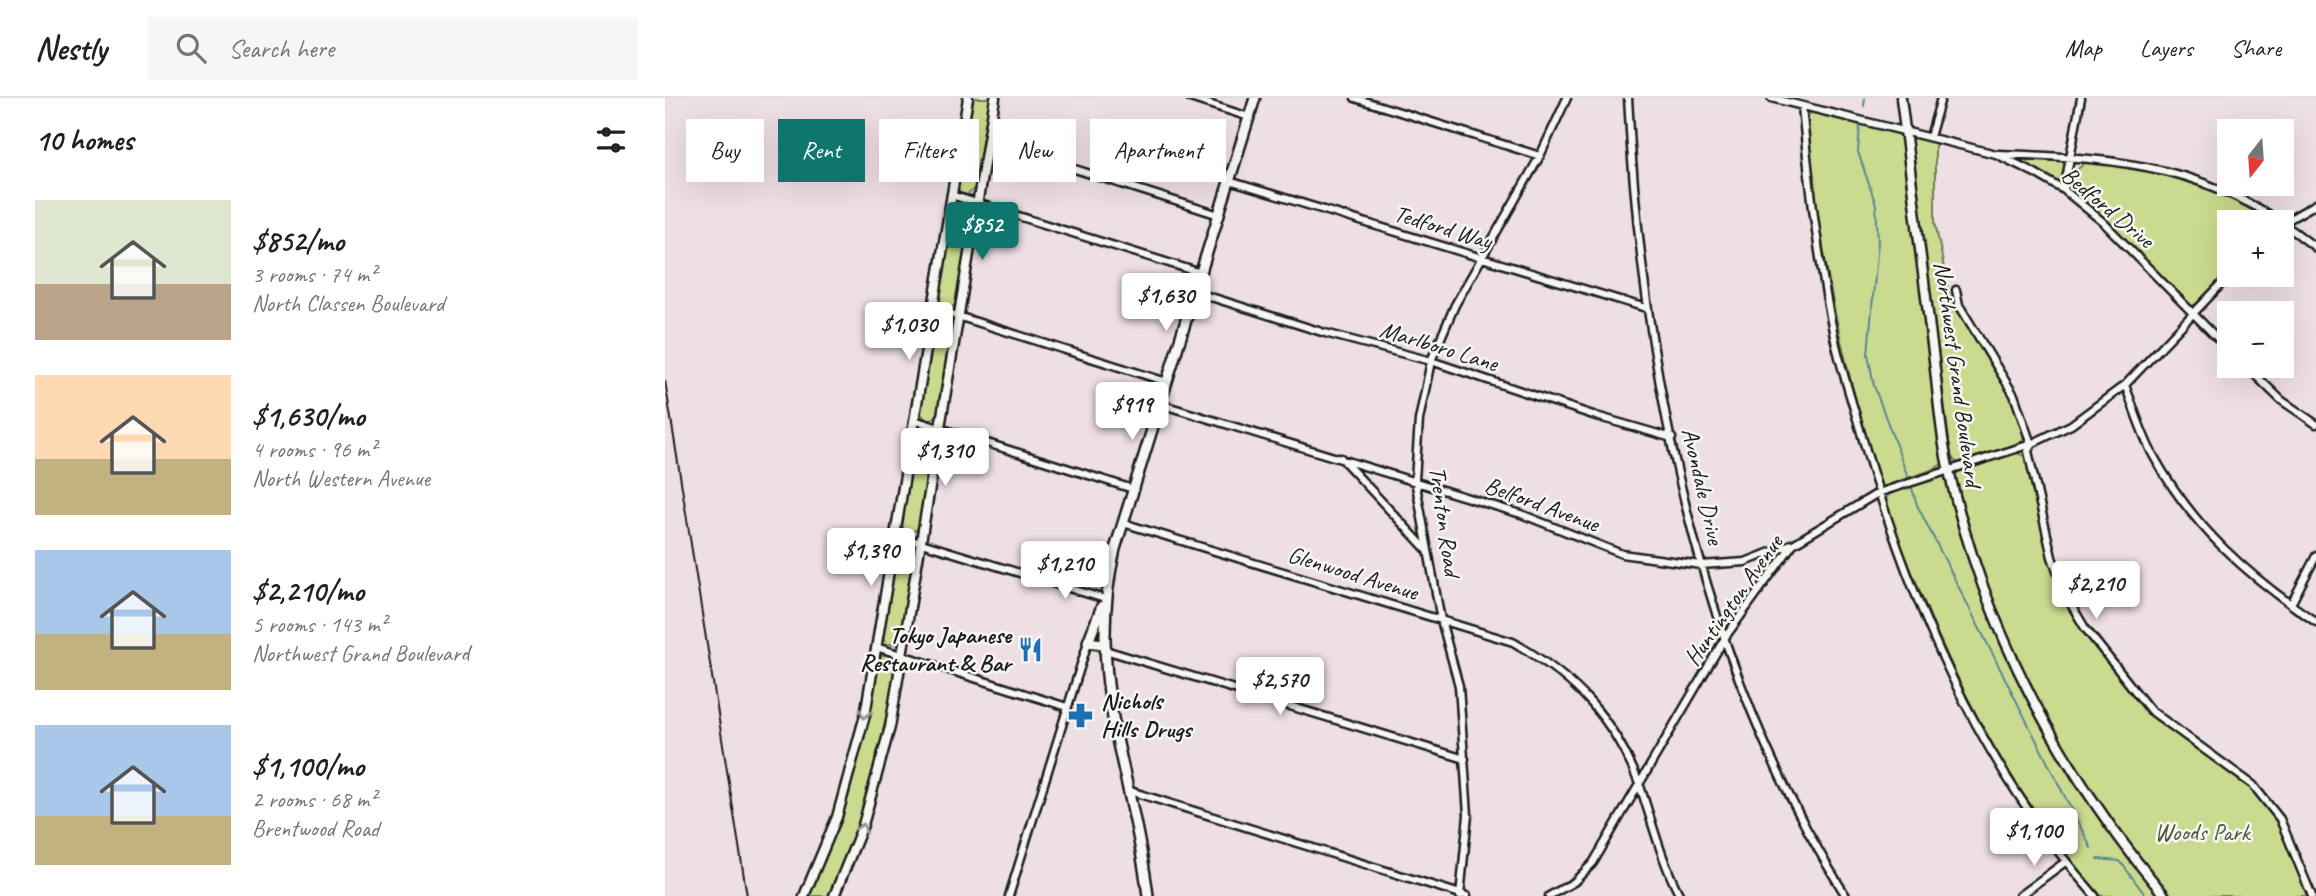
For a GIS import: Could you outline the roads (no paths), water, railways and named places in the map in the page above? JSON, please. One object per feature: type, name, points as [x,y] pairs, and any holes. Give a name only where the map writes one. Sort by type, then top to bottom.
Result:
[{"type":"main road","points":[[1103,647],[1088,642],[1105,599],[1133,489],[1255,98]]},
{"type":"main road","points":[[1105,599],[1103,647],[1107,694],[1148,896]]},
{"type":"street","points":[[804,896],[828,841],[851,775],[876,647],[968,98]]},
{"type":"street","points":[[834,896],[873,796],[890,727],[995,98]]},
{"type":"street","points":[[1190,98],[1249,117]]},
{"type":"street","points":[[1355,98],[1540,156]]},
{"type":"street","name":"Trenton Road","points":[[1462,896],[1468,815],[1459,685],[1441,620],[1415,480],[1419,420],[1431,361],[1455,305],[1540,156],[1567,98]]},
{"type":"street","name":"Avondale Drive","points":[[1628,98],[1633,191],[1646,308],[1701,565],[1764,743],[1825,863],[1846,896]]},
{"type":"street","name":"Bedford Drive","points":[[1771,98],[1996,154],[2064,190],[2103,222],[2217,338]]},
{"type":"street","name":"Northwest Grand Boulevard","points":[[1901,98],[1948,469],[1980,576],[2003,640],[2049,733],[2082,787],[2127,850],[2165,896]]},
{"type":"street","points":[[1930,137],[1941,98]]},
{"type":"street","points":[[2064,190],[2081,98]]},
{"type":"street","points":[[1802,106],[1811,200],[1834,337],[1878,493],[1920,609],[1987,748],[2024,807],[2065,862],[2095,896]]},
{"type":"street","points":[[987,141],[1219,215]]},
{"type":"street","points":[[1996,154],[2072,156],[2163,169],[2223,189],[2260,210]]},
{"type":"street","name":"Tedford Way","points":[[1229,181],[1481,260],[1646,308]]},
{"type":"street","points":[[951,195],[1201,273]]},
{"type":"street","points":[[2294,217],[2316,204]]},
{"type":"street","points":[[2294,231],[2316,248]]},
{"type":"street","name":"Huntington Avenue","points":[[1549,896],[1574,882],[1593,863],[1726,636],[1793,544],[1878,493],[2031,444],[2070,425],[2125,385],[2219,287]]},
{"type":"street","name":"Northwest Grand Boulevard","points":[[1956,290],[1959,305],[2014,395],[2031,444],[2028,450],[2052,556],[2065,594],[2085,628],[2150,710],[2253,785],[2268,803],[2280,819],[2312,896]]},
{"type":"street","name":"Marlboro Lane","points":[[1195,292],[1325,334],[1431,361],[1596,416],[1672,438]]},
{"type":"street","points":[[932,308],[1167,382]]},
{"type":"street","points":[[2258,378],[2281,400],[2316,424]]},
{"type":"street","points":[[2125,385],[2153,454],[2192,515],[2239,565],[2316,622]]},
{"type":"street","name":"Belford Avenue","points":[[1160,404],[1521,514],[1622,555],[1701,565],[1745,562],[1793,544]]},
{"type":"street","points":[[914,420],[1133,489]]},
{"type":"street","points":[[1340,457],[1428,551]]},
{"type":"street","name":"Glenwood Avenue","points":[[1123,523],[1513,642],[1544,660],[1573,683],[1612,726],[1640,786],[1668,874],[1679,896]]},
{"type":"street","points":[[895,535],[1105,599]]},
{"type":"street","points":[[2291,604],[2316,556]]},
{"type":"street","points":[[1009,896],[1088,642]]},
{"type":"street","points":[[876,647],[1067,707]]},
{"type":"street","points":[[1103,647],[1465,759]]},
{"type":"street","points":[[1127,790],[1462,896]]},
{"type":"street","points":[[2019,896],[2065,862]]},
{"type":"waterway","points":[[1864,106],[1865,98]]},
{"type":"waterway","points":[[1860,125],[1858,152],[1876,205],[1878,241],[1868,354],[1874,386],[1909,480]]},
{"type":"waterway","points":[[1911,485],[1917,505],[2091,848]]},
{"type":"waterway","points":[[2098,859],[2120,861],[2146,896]]},
{"type":"railway","points":[[665,381],[747,896]]},
{"type":"place","name":"Tokyo Japanese Restaurant & Bar","points":[[1031,649]]},
{"type":"place","name":"Nichols Hills Drugs","points":[[1081,715]]},
{"type":"park label","name":"Woods Park","points":[[2202,832]]}]
